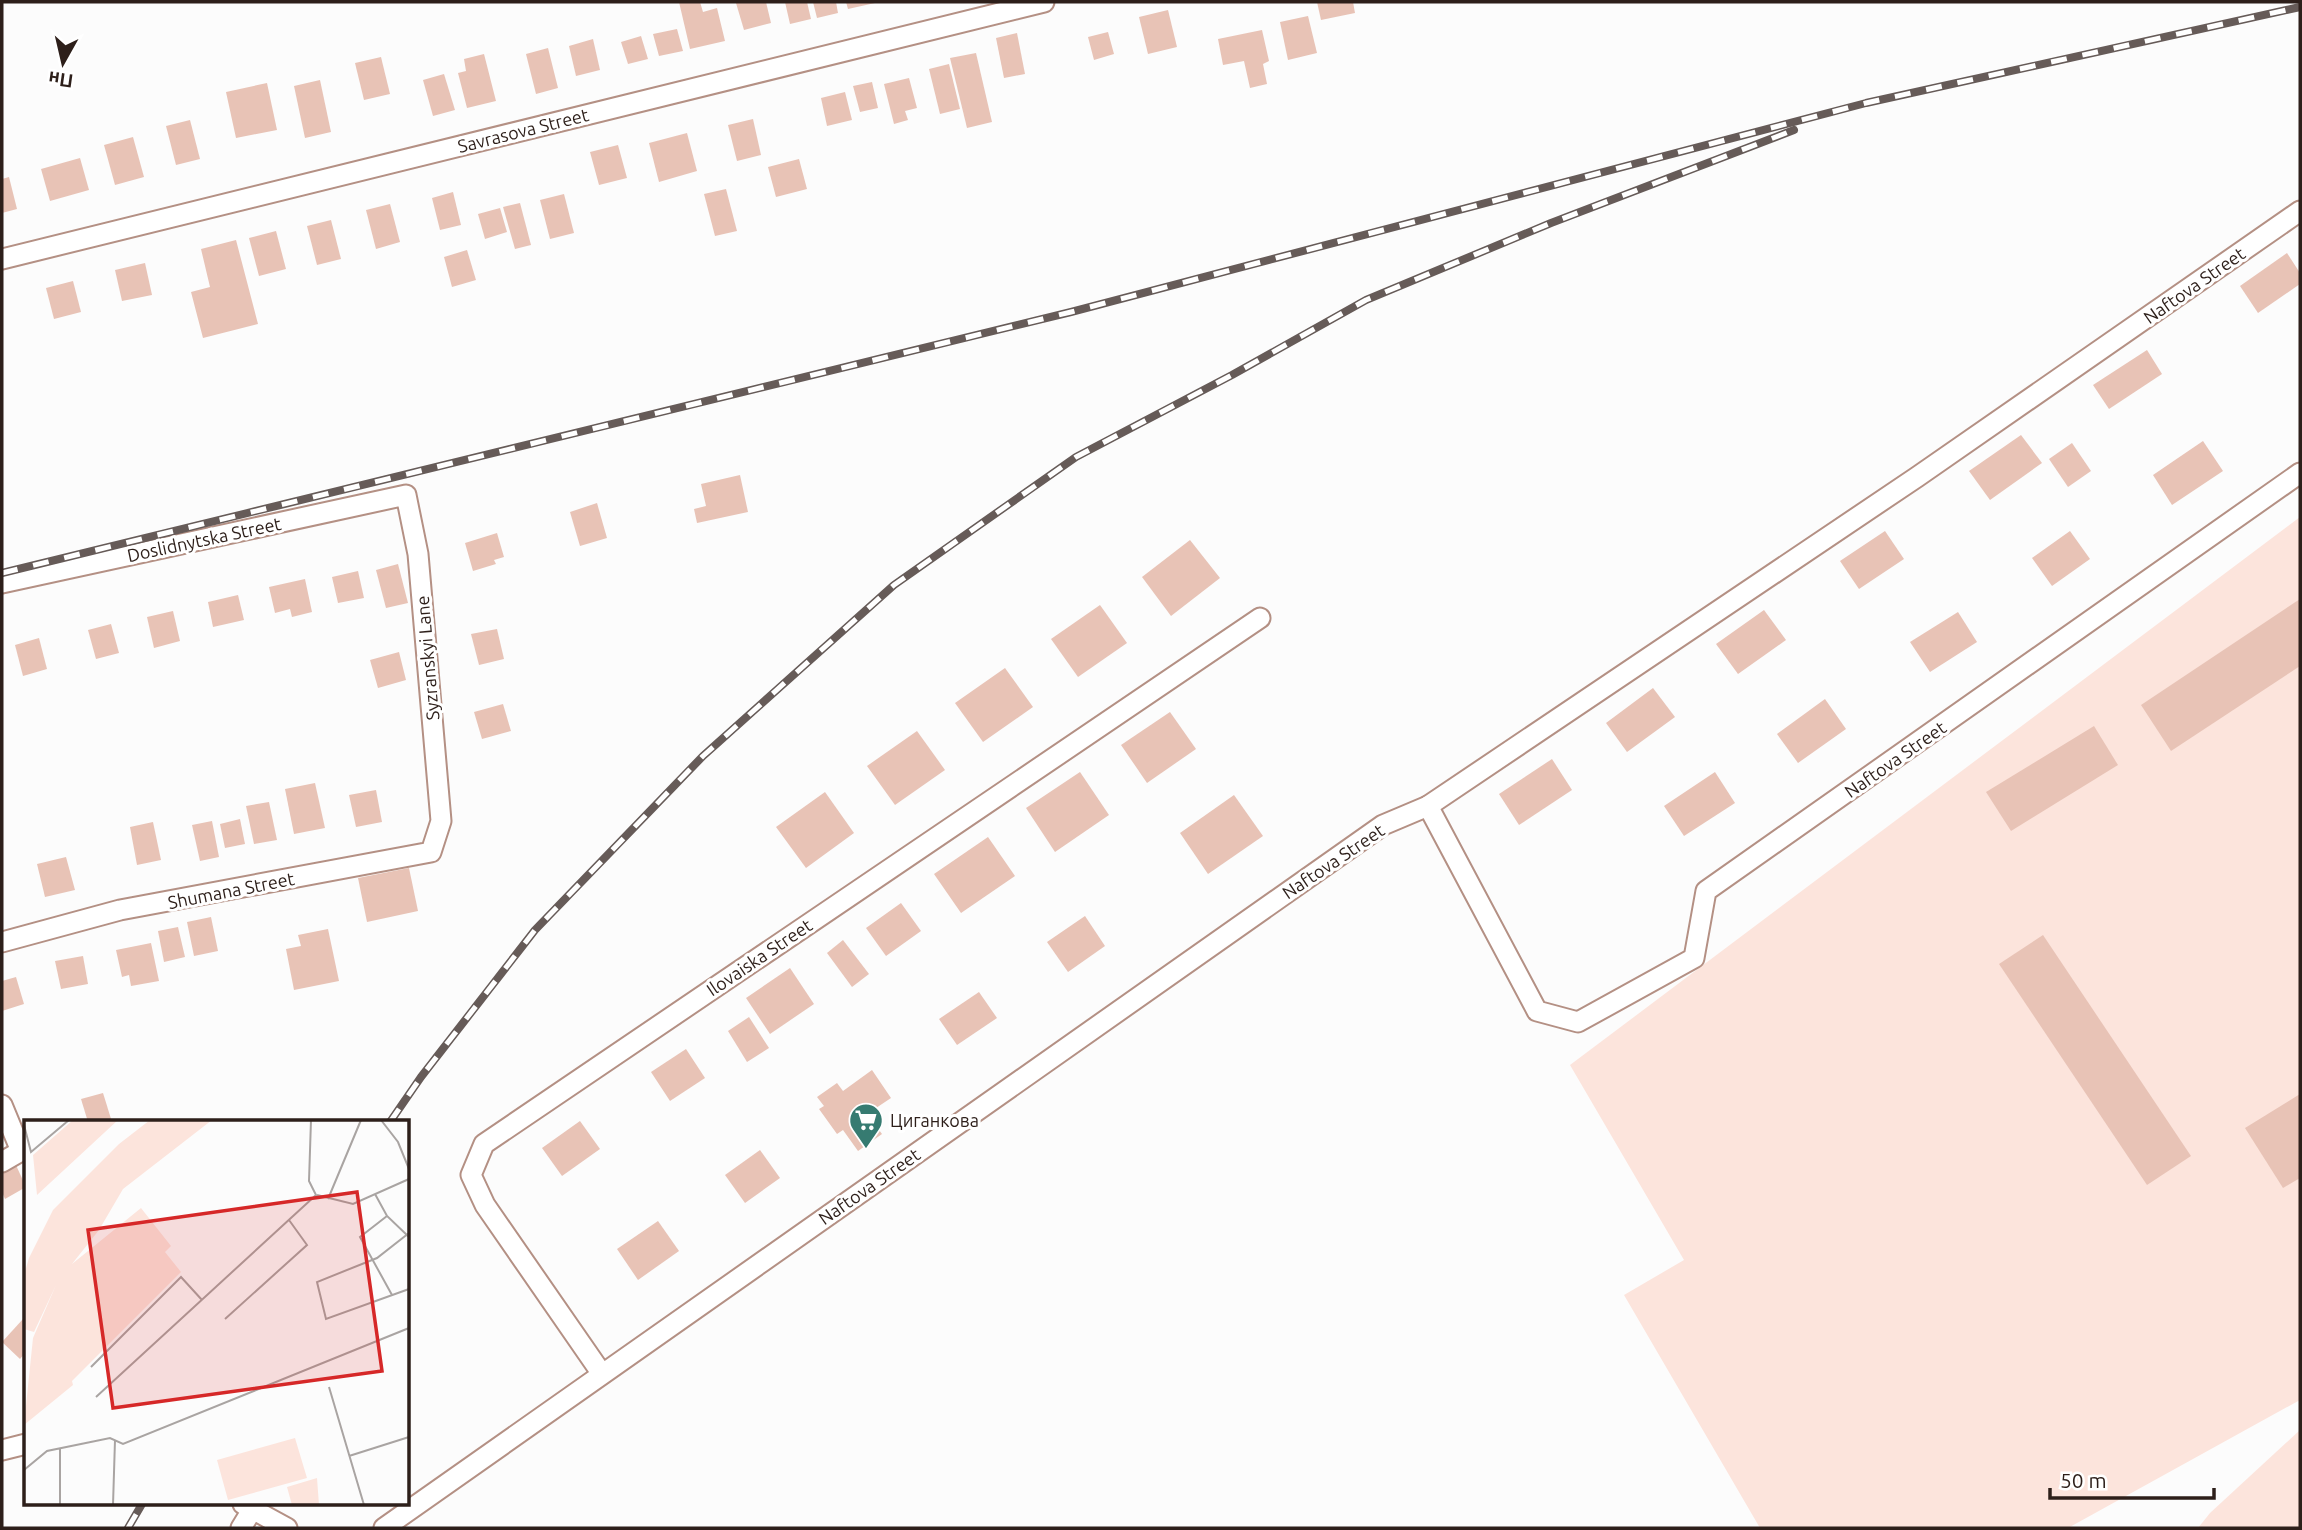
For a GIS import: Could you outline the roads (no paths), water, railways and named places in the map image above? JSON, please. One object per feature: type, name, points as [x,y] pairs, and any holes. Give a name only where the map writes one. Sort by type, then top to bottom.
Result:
[{"type":"street","name":"Savrasova Street","points":[[2,259],[1044,2]]},
{"type":"street","name":"Naftova Street","points":[[384,1528],[1383,825],[1428,806],[1917,477],[2300,211]]},
{"type":"street","name":"Naftova Street","points":[[1428,806],[1537,1011],[1578,1022],[1694,958],[1706,891],[2300,473]]},
{"type":"street","name":"Doslidnytska Street","points":[[2,583],[406,495]]},
{"type":"street","name":"Syzranskyi Lane","points":[[406,495],[418,554],[441,821]]},
{"type":"street","name":"Ilovaiska Street","points":[[602,1374],[485,1205],[471,1175],[484,1144],[1260,618]]},
{"type":"street","name":"Shumana Street","points":[[2,942],[120,910],[431,852],[441,821]]},
{"type":"street","points":[[2,1105],[21,1151],[2,1162]]},
{"type":"street","points":[[2,1450],[24,1444]]},
{"type":"street","points":[[241,1528],[247,1507],[286,1528]]},
{"type":"railway","points":[[2,573],[1071,312],[1866,103],[2300,7]]},
{"type":"railway","points":[[391,1120],[421,1077],[535,930],[703,756],[894,585],[1076,457],[1232,375],[1366,300],[1551,223],[1794,130]]},
{"type":"railway","points":[[128,1528],[141,1506]]},
{"type":"place","name":"Циганкова","points":[[866,1150]]}]
